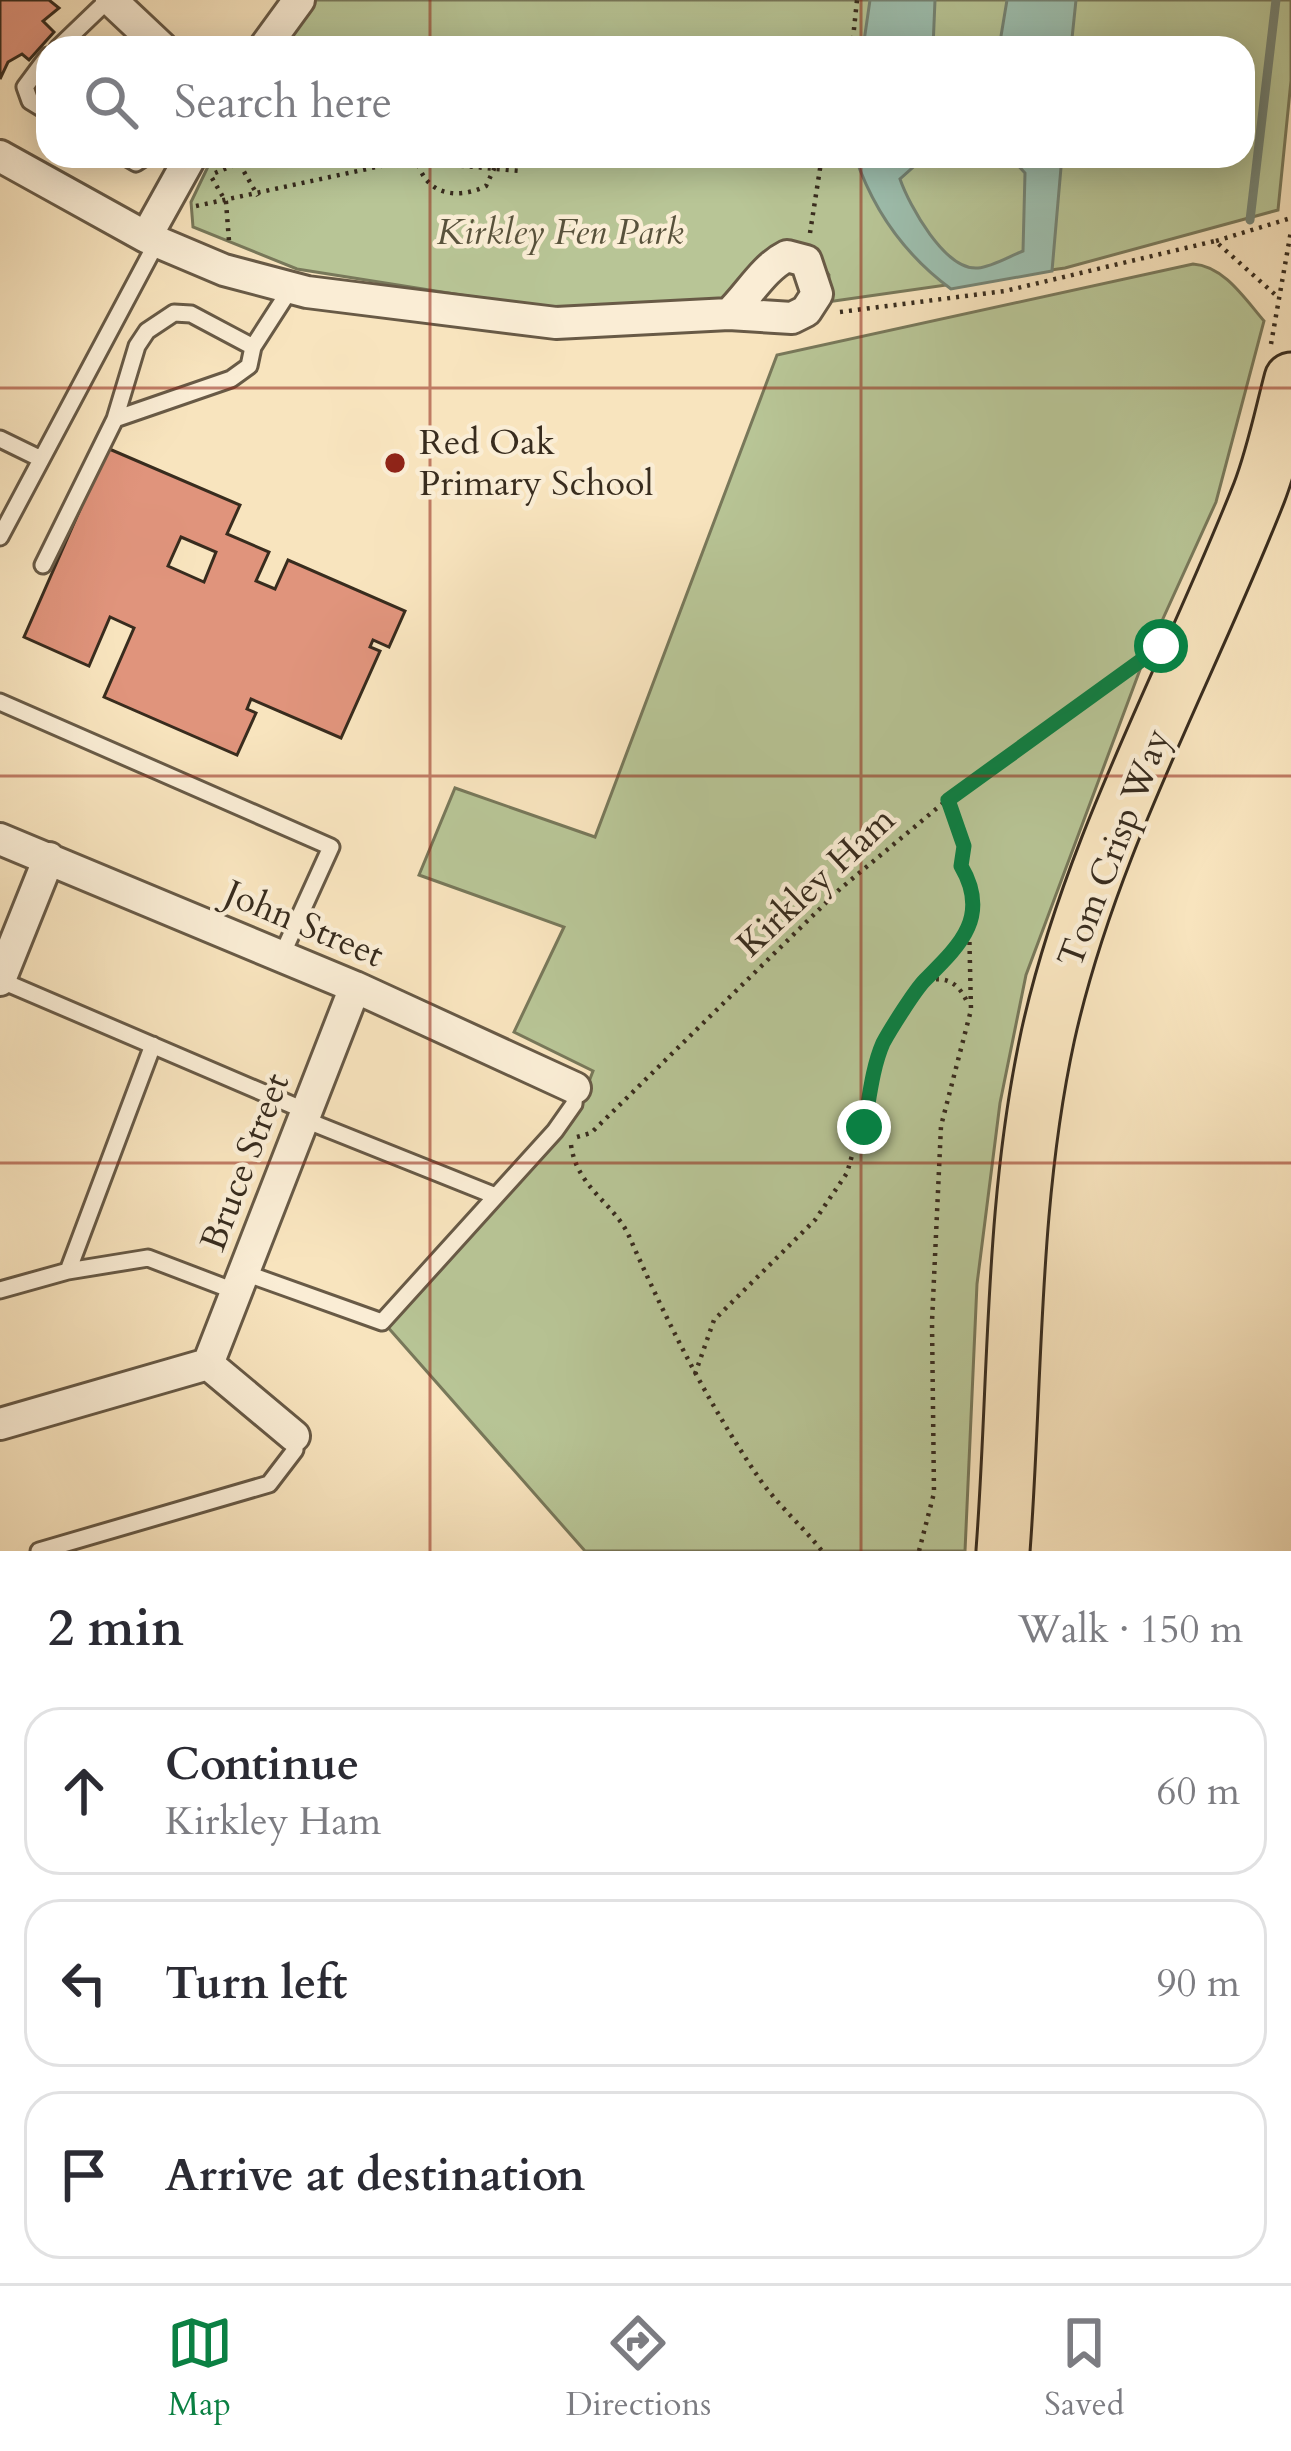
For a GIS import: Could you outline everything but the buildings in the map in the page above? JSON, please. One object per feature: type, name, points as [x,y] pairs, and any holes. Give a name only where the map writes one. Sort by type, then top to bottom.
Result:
[{"type":"highway","name":"Tom Crisp Way","points":[[1003,1551],[1012,1429],[1015,1259],[1048,1035],[1093,884],[1261,488],[1281,362]]},
{"type":"street","points":[[110,0],[149,36]]},
{"type":"street","points":[[273,36],[299,0]]},
{"type":"street","points":[[1,160],[155,230],[224,270],[291,288],[556,323],[729,314],[792,318],[806,311],[818,294],[806,261],[788,256],[770,265],[755,290],[729,314]]},
{"type":"street","points":[[155,230],[200,168]]},
{"type":"street","name":"John Street","points":[[0,839],[355,988],[575,1088]]},
{"type":"street","points":[[0,980],[49,858]]},
{"type":"street","name":"Bruce Street","points":[[208,1364],[355,988]]},
{"type":"street","points":[[0,1424],[208,1364],[295,1436]]},
{"type":"lane","points":[[77,36],[110,0]]},
{"type":"lane","points":[[36,72],[25,87],[36,105]]},
{"type":"lane","points":[[0,537],[155,230]]},
{"type":"lane","points":[[115,419],[231,379],[249,366],[253,347],[291,288]]},
{"type":"lane","points":[[44,565],[115,419],[137,346],[159,319],[191,314],[253,347]]},
{"type":"lane","points":[[0,439],[39,458]]},
{"type":"lane","points":[[0,701],[332,847],[281,956]]},
{"type":"lane","points":[[0,980],[493,1195]]},
{"type":"lane","points":[[68,1271],[153,1045]]},
{"type":"lane","points":[[0,1290],[68,1271],[148,1258],[382,1322],[493,1195],[563,1135],[575,1088]]},
{"type":"lane","points":[[39,1551],[268,1484],[296,1450],[295,1436]]},
{"type":"path","points":[[853,36],[857,0]]},
{"type":"path","points":[[202,168],[226,202],[229,237],[224,270]]},
{"type":"path","points":[[241,168],[258,196]]},
{"type":"path","points":[[155,230],[226,202],[378,168]]},
{"type":"path","points":[[420,168],[426,182],[444,194],[466,196],[487,186],[498,168]]},
{"type":"path","points":[[504,168],[521,171]]},
{"type":"path","points":[[806,261],[820,168]]},
{"type":"path","points":[[792,318],[1005,291],[1291,218]]},
{"type":"path","points":[[1281,362],[1280,298],[1291,231]]},
{"type":"path","points":[[1215,241],[1280,298]]},
{"type":"path","name":"Kirkley Ham","points":[[563,1135],[591,1133],[840,889],[948,800],[1161,646],[1191,651]]},
{"type":"path","points":[[919,1551],[934,1492],[932,1322],[941,1126],[970,1010],[968,878],[961,866],[964,846],[948,800]]},
{"type":"path","points":[[695,1375],[714,1320],[815,1220],[847,1173],[884,1043],[922,983],[947,962],[970,931]]},
{"type":"path","points":[[922,983],[940,977],[951,982],[962,990],[970,1010]]},
{"type":"path","points":[[563,1135],[588,1190],[628,1234],[634,1258],[695,1375],[762,1482],[822,1551]]},
{"type":"green space","name":"Kirkley Fen Park","points":[[314,0],[1291,0],[1291,81],[1278,210],[1065,268],[827,302],[829,275],[813,252],[729,300],[550,309],[297,269],[193,227],[191,202],[207,168],[1255,168],[1255,36],[290,36]]},
{"type":"green space","points":[[1193,264],[1224,277],[1264,321],[1216,502],[1141,667],[1026,975],[1000,1103],[977,1284],[965,1551],[585,1551],[385,1324],[576,1116],[593,1071],[514,1032],[564,927],[419,875],[455,788],[595,837],[777,355]]},
{"type":"shaded area","points":[[870,0],[935,0],[934,36],[865,36]]},
{"type":"shaded area","points":[[1007,0],[1076,0],[1072,36],[1001,36]]},
{"type":"shaded area","points":[[859,168],[912,168],[900,179],[941,248],[966,266],[995,264],[1023,251],[1025,173],[1020,168],[1061,168],[1052,271],[951,289],[905,246],[881,213]]},
{"type":"waterway","points":[[1250,220],[1276,0]]},
{"type":"place","name":"Red Oak Primary School","points":[[395,463]]},
{"type":"route","points":[[864,1127],[884,1043],[922,983],[947,962],[970,931],[968,878],[961,866],[964,846],[948,800],[1161,646]]}]
